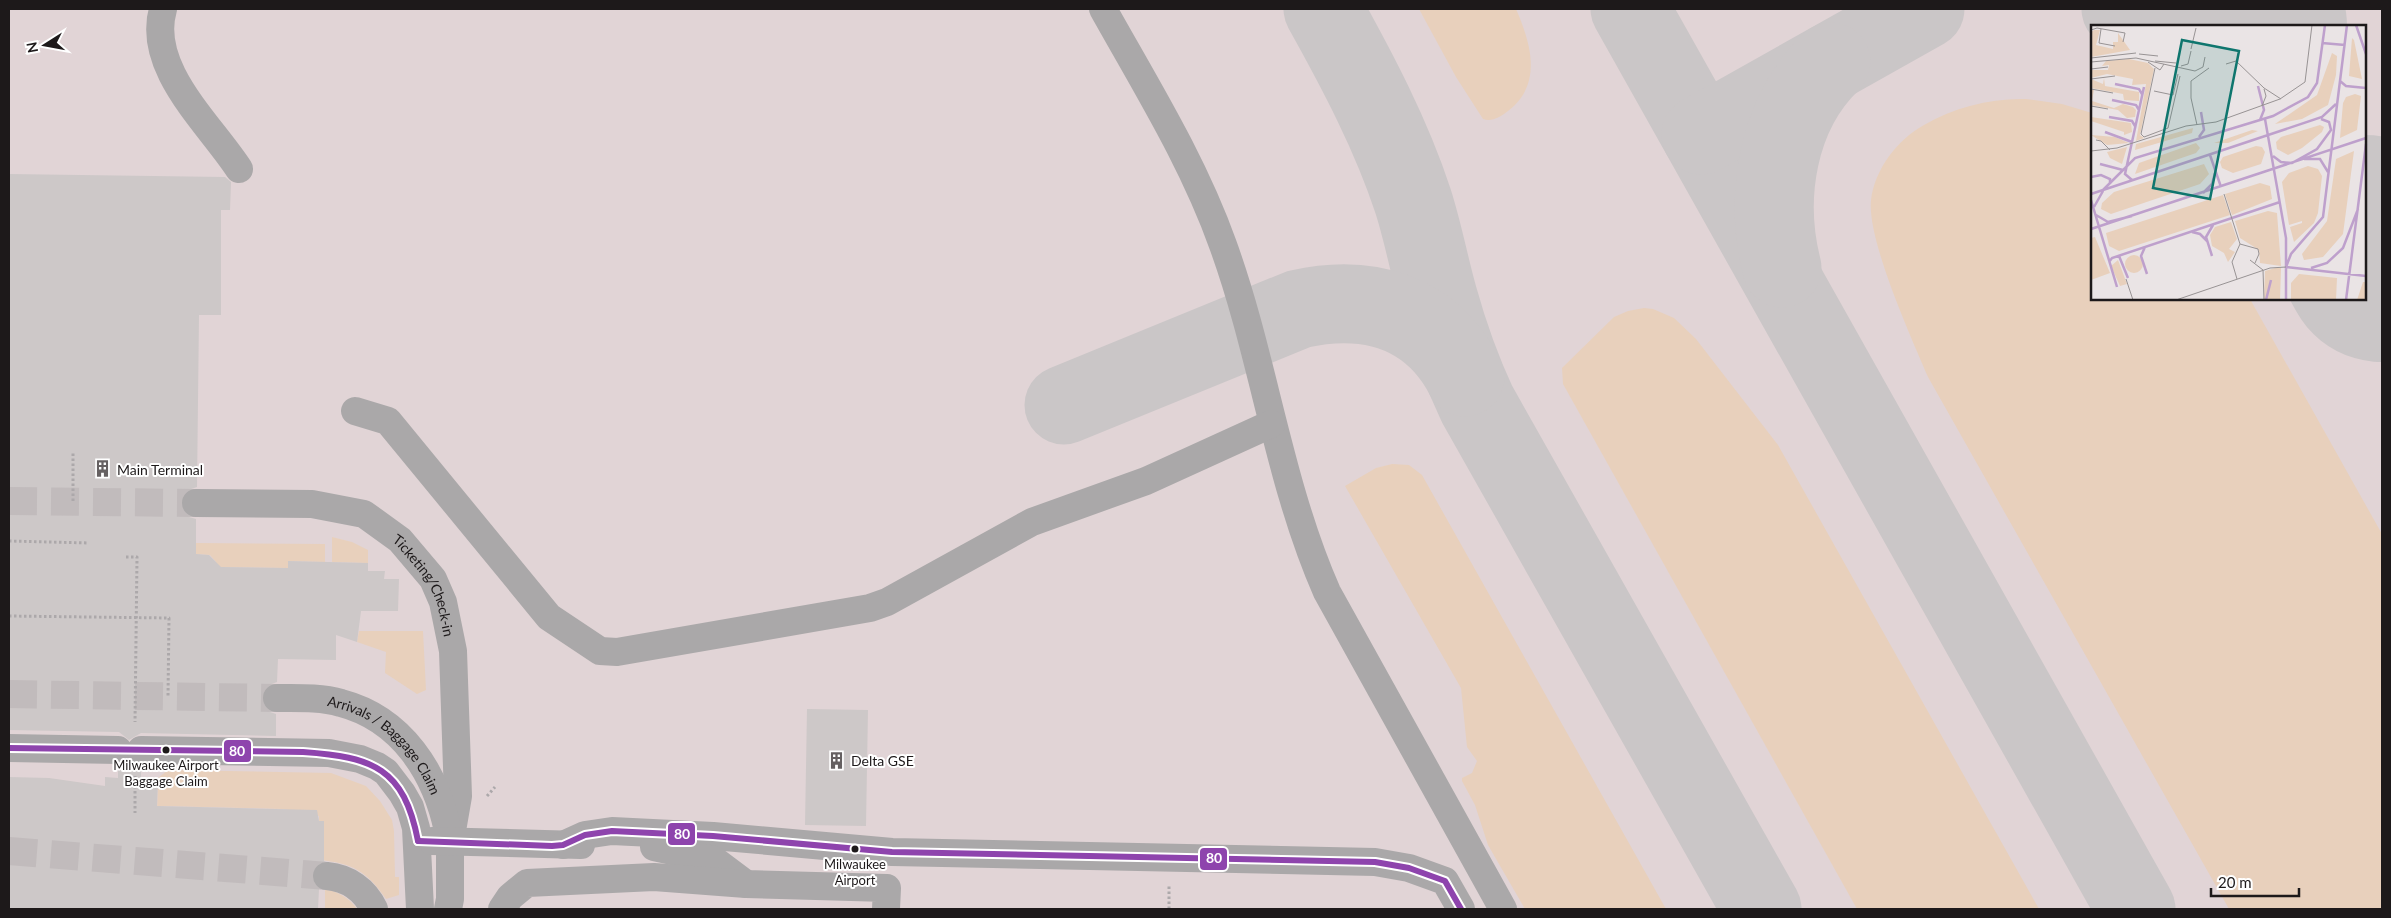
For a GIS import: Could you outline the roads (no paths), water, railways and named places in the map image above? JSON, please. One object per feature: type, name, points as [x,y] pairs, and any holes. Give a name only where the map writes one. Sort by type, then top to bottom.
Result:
[{"type":"street","points":[[163,9],[159,33],[162,53],[167,65],[201,119],[239,169]]},
{"type":"street","points":[[1102,9],[1176,141],[1219,235],[1238,291],[1272,424],[1314,562],[1327,592],[1503,909]]},
{"type":"street","points":[[355,411],[388,421],[549,617],[600,651],[617,652],[870,608],[886,602],[1008,533],[1032,522],[1146,481],[1272,424]]},
{"type":"street","name":"Ticketing/Check-in","points":[[196,502],[312,504],[348,509],[364,514],[382,525],[409,549],[433,579],[443,602],[453,652],[458,796],[450,842]]},
{"type":"street","name":"Arrivals / Baggage Claim","points":[[277,698],[341,703],[370,715],[393,730],[419,758],[433,781],[442,805],[450,842]]},
{"type":"street","points":[[9,748],[320,753],[360,758],[386,772],[410,806],[418,841],[420,909]]},
{"type":"street","points":[[563,845],[585,835],[612,831],[713,836],[892,852],[1375,862],[1409,868],[1445,881],[1460,909]]},
{"type":"street","points":[[418,841],[663,847],[714,860],[746,884]]},
{"type":"street","points":[[448,909],[450,899],[450,842]]},
{"type":"street","points":[[327,876],[340,878],[361,890],[369,898],[374,909]]},
{"type":"street","points":[[502,909],[510,897],[527,883],[654,877],[746,884],[886,888],[886,909]]},
{"type":"tunnel","points":[[9,501],[196,503]]},
{"type":"tunnel","points":[[9,694],[277,698]]},
{"type":"tunnel","points":[[9,851],[327,876]]},
{"type":"place","name":"Main Terminal","points":[[103,469]]},
{"type":"place","name":"Milwaukee Airport Baggage Claim","points":[[166,750]]},
{"type":"place","name":"Delta GSE","points":[[837,760]]},
{"type":"place","name":"Milwaukee Airport","points":[[855,849]]}]
